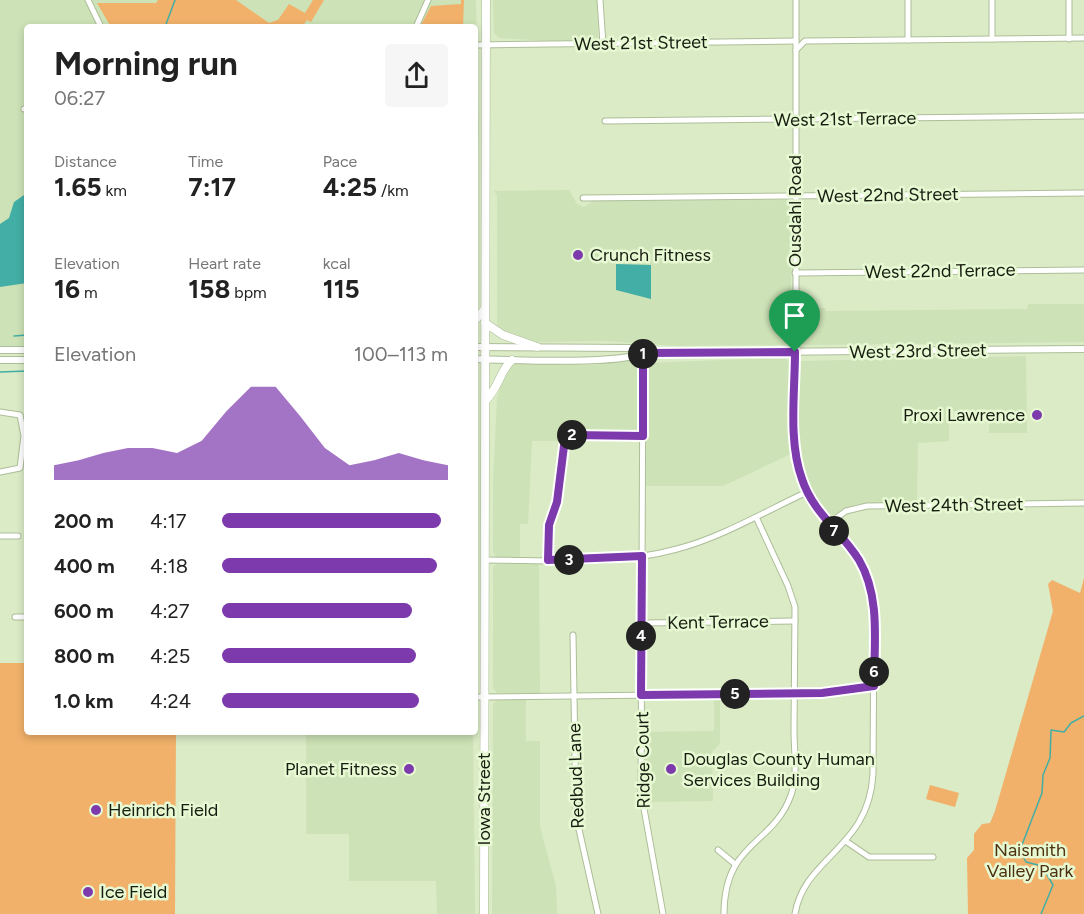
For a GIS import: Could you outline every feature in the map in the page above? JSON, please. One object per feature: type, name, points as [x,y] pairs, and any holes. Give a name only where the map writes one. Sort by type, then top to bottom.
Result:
[{"type":"highway","name":"Iowa Street","points":[[484,914],[480,697],[484,560],[486,0]]},
{"type":"highway","points":[[478,317],[485,309]]},
{"type":"highway","points":[[485,323],[497,333],[537,347]]},
{"type":"highway","points":[[485,402],[497,389],[506,365],[512,360]]},
{"type":"main road","name":"West 23rd Street","points":[[478,347],[634,348],[643,353]]},
{"type":"main road","name":"West 23rd Street","points":[[478,359],[634,357],[643,353],[1084,349]]},
{"type":"main road","points":[[0,350],[24,350]]},
{"type":"main road","points":[[0,360],[24,360]]},
{"type":"street","points":[[88,0],[100,24]]},
{"type":"street","points":[[417,24],[428,0]]},
{"type":"street","points":[[600,0],[603,44]]},
{"type":"street","name":"Ousdahl Road","points":[[795,914],[804,887],[847,842],[862,821],[872,790],[874,686],[874,610],[870,585],[858,559],[828,524],[807,492],[796,453],[796,0]]},
{"type":"street","points":[[908,0],[908,40]]},
{"type":"street","points":[[992,0],[993,39]]},
{"type":"street","points":[[1069,0],[1069,39]]},
{"type":"street","points":[[796,34],[805,41],[1084,38]]},
{"type":"street","name":"West 21st Street","points":[[478,45],[796,41]]},
{"type":"street","points":[[796,50],[805,41]]},
{"type":"street","name":"West 21st Terrace","points":[[605,121],[1084,116]]},
{"type":"street","name":"West 22nd Street","points":[[584,198],[1084,193]]},
{"type":"street","name":"West 22nd Terrace","points":[[795,273],[1084,270]]},
{"type":"street","name":"Ridge Court","points":[[643,353],[641,799],[663,914]]},
{"type":"street","points":[[0,412],[20,415],[24,436],[20,468],[0,472]]},
{"type":"street","points":[[548,560],[549,525],[557,502],[565,438],[572,435],[643,436]]},
{"type":"street","points":[[484,560],[642,556],[691,545],[807,492]]},
{"type":"street","name":"West 24th Street","points":[[828,524],[846,512],[867,506],[1084,503]]},
{"type":"street","points":[[724,914],[727,885],[735,864],[747,848],[782,814],[791,795],[795,765],[795,621],[792,595],[756,517]]},
{"type":"street","points":[[0,536],[18,536]]},
{"type":"street","points":[[15,617],[24,617]]},
{"type":"street","name":"Kent Terrace","points":[[641,623],[795,621]]},
{"type":"street","name":"Redbud Lane","points":[[573,635],[577,826],[598,914]]},
{"type":"street","points":[[480,697],[838,692],[874,686]]},
{"type":"street","points":[[847,842],[869,857],[933,857]]},
{"type":"street","points":[[718,850],[735,864]]},
{"type":"shaded area","points":[[0,0],[476,0],[477,24],[24,24],[24,346],[0,346]]},
{"type":"shaded area","points":[[493,0],[597,0],[598,37],[593,41],[499,38],[494,33]]},
{"type":"shaded area","points":[[478,87],[479,131],[478,153]]},
{"type":"shaded area","points":[[569,190],[577,204],[584,207],[593,201],[788,200],[792,227],[790,342],[785,345],[677,346],[606,341],[535,342],[517,339],[497,327],[497,195],[494,191]]},
{"type":"shaded area","points":[[1028,304],[1084,304],[1084,342],[805,345],[799,340],[798,308],[825,308],[826,311],[1027,309]]},
{"type":"shaded area","points":[[1026,356],[1027,433],[989,433],[989,411],[949,411],[949,441],[918,443],[917,502],[858,504],[828,517],[821,511],[804,479],[799,453],[798,397],[801,361]]},
{"type":"shaded area","points":[[786,359],[791,363],[793,453],[723,486],[646,486],[647,363]]},
{"type":"shaded area","points":[[637,361],[640,365],[639,431],[571,432],[561,441],[532,441],[528,524],[520,524],[520,557],[496,557],[493,552],[493,484],[497,398],[504,373],[516,363],[593,365]]},
{"type":"shaded area","points":[[539,563],[540,693],[497,693],[493,688],[493,567],[497,564]]},
{"type":"shaded area","points":[[714,697],[720,697],[720,743],[712,752],[713,801],[645,802],[644,732],[714,731]]},
{"type":"shaded area","points":[[498,699],[526,699],[526,741],[540,741],[540,827],[556,886],[557,914],[492,914],[493,704]]},
{"type":"shaded area","points":[[306,735],[473,735],[475,914],[437,914],[436,881],[349,881],[349,834],[306,834]]},
{"type":"green space","points":[[158,0],[236,0],[269,23],[278,20],[289,4],[305,13],[313,0],[324,0],[311,22],[307,20],[304,24],[109,24],[97,3],[156,3]]},
{"type":"green space","points":[[461,0],[464,0],[463,24],[422,24],[431,6],[461,4]]},
{"type":"green space","name":"Naismith Valley Park","points":[[1084,578],[1084,914],[968,914],[967,858],[974,850],[974,834],[982,824],[990,823],[995,811],[1053,611],[1048,584],[1052,580],[1080,593]]},
{"type":"green space","points":[[0,663],[24,663],[24,735],[176,735],[175,914],[0,914]]},
{"type":"green space","points":[[930,785],[959,793],[955,807],[926,799]]},
{"type":"water","points":[[24,195],[24,283],[0,287],[0,224],[9,218],[14,202]]},
{"type":"water","points":[[616,264],[651,265],[651,299],[616,290]]},
{"type":"waterway","points":[[166,24],[175,0]]},
{"type":"waterway","points":[[14,336],[24,335]]},
{"type":"waterway","points":[[0,372],[24,371]]},
{"type":"waterway","points":[[1041,914],[1053,885],[1042,866],[1026,862],[1020,850],[1042,793],[1043,775],[1050,758],[1051,730],[1064,732],[1071,723],[1084,716]]},
{"type":"place","name":"Crunch Fitness","points":[[578,255]]},
{"type":"place","name":"Proxi Lawrence","points":[[1037,415]]},
{"type":"place","name":"Planet Fitness","points":[[409,769]]},
{"type":"place","name":"Douglas County Human Services Building","points":[[671,769]]},
{"type":"place","name":"Heinrich Field","points":[[96,810]]},
{"type":"place","name":"Ice Field","points":[[88,892]]},
{"type":"route","points":[[795,352],[795,445],[800,474],[817,510],[858,559],[870,585],[874,610],[874,686],[822,693],[641,695],[642,556],[548,560],[549,522],[556,508],[565,438],[572,435],[643,436],[643,353],[795,352]]}]
